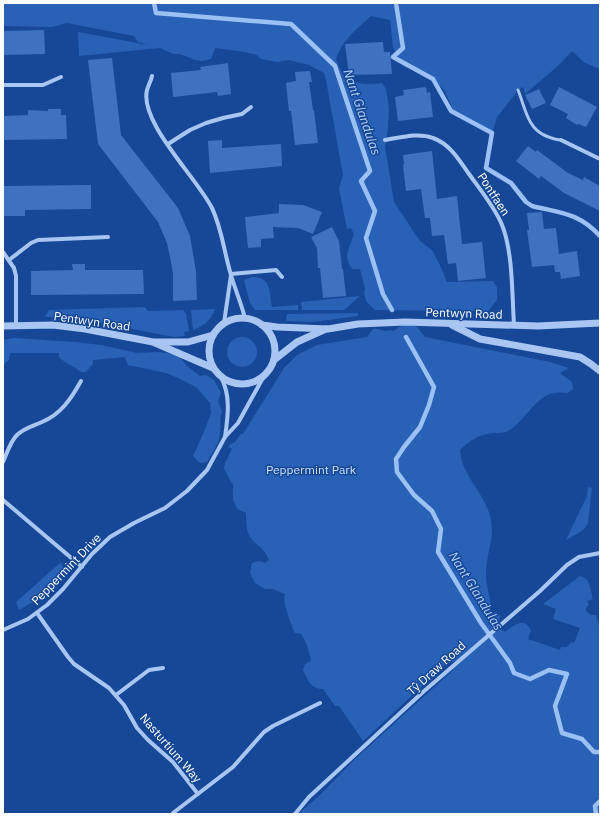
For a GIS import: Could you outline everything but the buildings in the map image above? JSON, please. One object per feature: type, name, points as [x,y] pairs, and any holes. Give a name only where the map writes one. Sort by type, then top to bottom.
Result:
[{"type":"street","points":[[152,76],[146,92],[149,114],[154,124],[211,206],[221,234],[231,274],[245,318]]},
{"type":"street","points":[[3,85],[43,85],[61,77]]},
{"type":"street","points":[[168,144],[190,130],[218,119],[242,114],[251,107]]},
{"type":"street","name":"Pontfaen","points":[[385,140],[419,135],[432,137],[443,142],[454,152],[502,224],[509,246],[514,325]]},
{"type":"street","points":[[561,140],[600,159]]},
{"type":"street","points":[[9,260],[31,243],[38,240],[108,237]]},
{"type":"street","points":[[3,252],[14,268],[16,276],[16,326]]},
{"type":"street","points":[[231,274],[276,270],[282,277]]},
{"type":"street","points":[[224,323],[231,274]]},
{"type":"street","points":[[245,318],[258,322],[267,329],[274,341],[275,350],[274,360],[270,369],[264,376],[254,382],[242,384],[231,383],[221,377],[213,368],[209,357],[209,346],[213,335],[224,323],[234,319],[245,318]]},
{"type":"street","name":"Pentwyn Road","points":[[262,326],[328,329],[358,324],[405,322],[538,326],[600,323]]},
{"type":"street","points":[[448,323],[480,339],[580,357],[600,371]]},
{"type":"street","name":"Pentwyn Road","points":[[3,326],[53,325],[85,328],[153,342],[188,342],[213,335]]},
{"type":"street","name":"Pentwyn Road","points":[[274,360],[290,346],[328,329]]},
{"type":"street","name":"Pentwyn Road","points":[[153,342],[213,368]]},
{"type":"street","name":"Peppermint Drive","points":[[3,630],[37,613],[63,589],[100,545],[110,537],[165,508],[187,492],[207,470],[225,438],[238,423],[264,376]]},
{"type":"street","name":"Peppermint Drive","points":[[221,377],[226,386],[228,405],[225,438]]},
{"type":"street","points":[[3,462],[10,445],[17,435],[27,428],[55,416],[66,406],[81,381]]},
{"type":"street","points":[[3,500],[82,567]]},
{"type":"street","name":"Tŷ Draw Road","points":[[295,814],[309,797],[423,692],[540,591],[567,565],[579,557],[600,553]]},
{"type":"street","name":"Nasturtium Way","points":[[37,613],[60,647],[74,664],[104,683],[116,695],[124,705],[137,728],[173,762],[198,794]]},
{"type":"street","points":[[116,695],[149,670],[163,668]]},
{"type":"street","name":"Nasturtium Way","points":[[173,813],[233,767],[264,732],[320,703]]},
{"type":"lane","points":[[518,90],[532,126],[544,135],[556,140],[561,140]]},
{"type":"green space","points":[[3,3],[600,3],[600,69],[585,63],[572,51],[559,65],[525,94],[523,87],[516,91],[497,117],[492,134],[477,127],[470,120],[452,110],[445,91],[432,77],[403,66],[393,47],[390,20],[371,16],[350,35],[342,46],[336,59],[342,73],[357,83],[382,83],[386,89],[389,108],[385,147],[394,202],[420,241],[432,250],[447,282],[493,281],[497,287],[497,300],[488,311],[375,310],[366,301],[364,293],[365,289],[360,269],[352,269],[347,256],[354,234],[351,228],[347,229],[339,188],[343,175],[324,73],[309,65],[289,60],[277,62],[261,59],[257,55],[245,52],[215,48],[211,59],[202,61],[180,54],[173,54],[160,48],[79,56],[78,32],[148,45],[138,42],[134,36],[67,23],[52,27],[3,26]]},
{"type":"green space","points":[[251,277],[258,277],[266,282],[270,291],[272,307],[298,305],[298,310],[255,310],[250,303],[244,280]]},
{"type":"green space","points":[[360,296],[344,310],[302,310],[301,302]]},
{"type":"green space","points":[[145,307],[148,311],[183,310],[186,314],[189,331],[184,332],[185,336],[174,337],[76,318],[45,317],[49,310]]},
{"type":"green space","points":[[215,309],[207,322],[193,330],[191,310]]},
{"type":"green space","points":[[358,313],[358,316],[313,322],[286,321],[287,314]]},
{"type":"green space","name":"Peppermint Park","points":[[408,324],[416,326],[425,337],[550,362],[569,368],[560,373],[572,382],[573,389],[568,393],[559,393],[542,398],[514,427],[508,431],[479,437],[467,443],[460,450],[464,467],[487,507],[492,524],[486,566],[486,578],[491,604],[491,615],[495,612],[498,613],[500,617],[499,621],[501,629],[505,632],[515,625],[522,623],[528,626],[531,630],[528,639],[560,650],[561,647],[567,647],[571,642],[574,643],[580,628],[553,619],[556,609],[543,604],[580,576],[584,577],[590,585],[593,599],[587,601],[589,604],[586,611],[591,615],[596,615],[600,629],[600,814],[298,814],[319,796],[354,760],[452,671],[458,660],[445,665],[363,741],[339,706],[335,706],[323,689],[312,686],[308,680],[303,670],[305,664],[311,661],[309,650],[301,634],[295,633],[291,625],[284,598],[285,594],[273,589],[265,589],[255,583],[250,573],[252,563],[259,561],[265,563],[269,560],[265,552],[249,536],[246,513],[237,509],[233,499],[233,485],[224,469],[225,463],[232,449],[229,445],[235,442],[241,434],[243,434],[284,368],[297,355],[317,345],[367,337],[373,329],[394,331],[399,327]]},
{"type":"green space","points":[[242,337],[253,341],[257,352],[253,363],[242,367],[231,363],[227,352],[231,341]]},
{"type":"green space","points":[[14,338],[75,342],[101,345],[137,353],[156,352],[179,356],[187,366],[200,376],[206,375],[214,380],[221,393],[218,401],[222,411],[220,419],[220,437],[207,462],[200,463],[193,456],[211,413],[210,403],[196,387],[166,373],[128,365],[125,357],[93,360],[93,364],[86,372],[81,372],[64,361],[59,357],[59,353],[10,353],[9,360],[3,365],[3,340]]},
{"type":"green space","points":[[588,487],[592,488],[588,523],[581,531],[566,540],[587,496]]},
{"type":"green space","points":[[61,562],[63,571],[56,582],[37,598],[19,610],[16,602]]},
{"type":"waterway","name":"Nant Glandulas","points":[[154,3],[156,13],[291,24],[335,66],[370,171],[361,181],[375,211],[366,238],[383,294],[392,310]]},
{"type":"waterway","points":[[396,3],[403,48],[393,57],[433,79],[451,111],[492,133],[486,168],[511,183],[526,202],[532,206],[577,218],[592,228],[600,236]]},
{"type":"waterway","name":"Nant Glandulas","points":[[406,337],[434,387],[429,405],[420,427],[396,459],[397,472],[414,495],[432,511],[441,529],[438,552],[481,623],[510,663],[514,673],[530,679],[549,670],[567,674],[555,706],[562,733],[582,739],[594,752],[600,752]]},
{"type":"waterway","name":"Nant Glandulas","points":[[596,814],[595,806],[600,801]]}]
